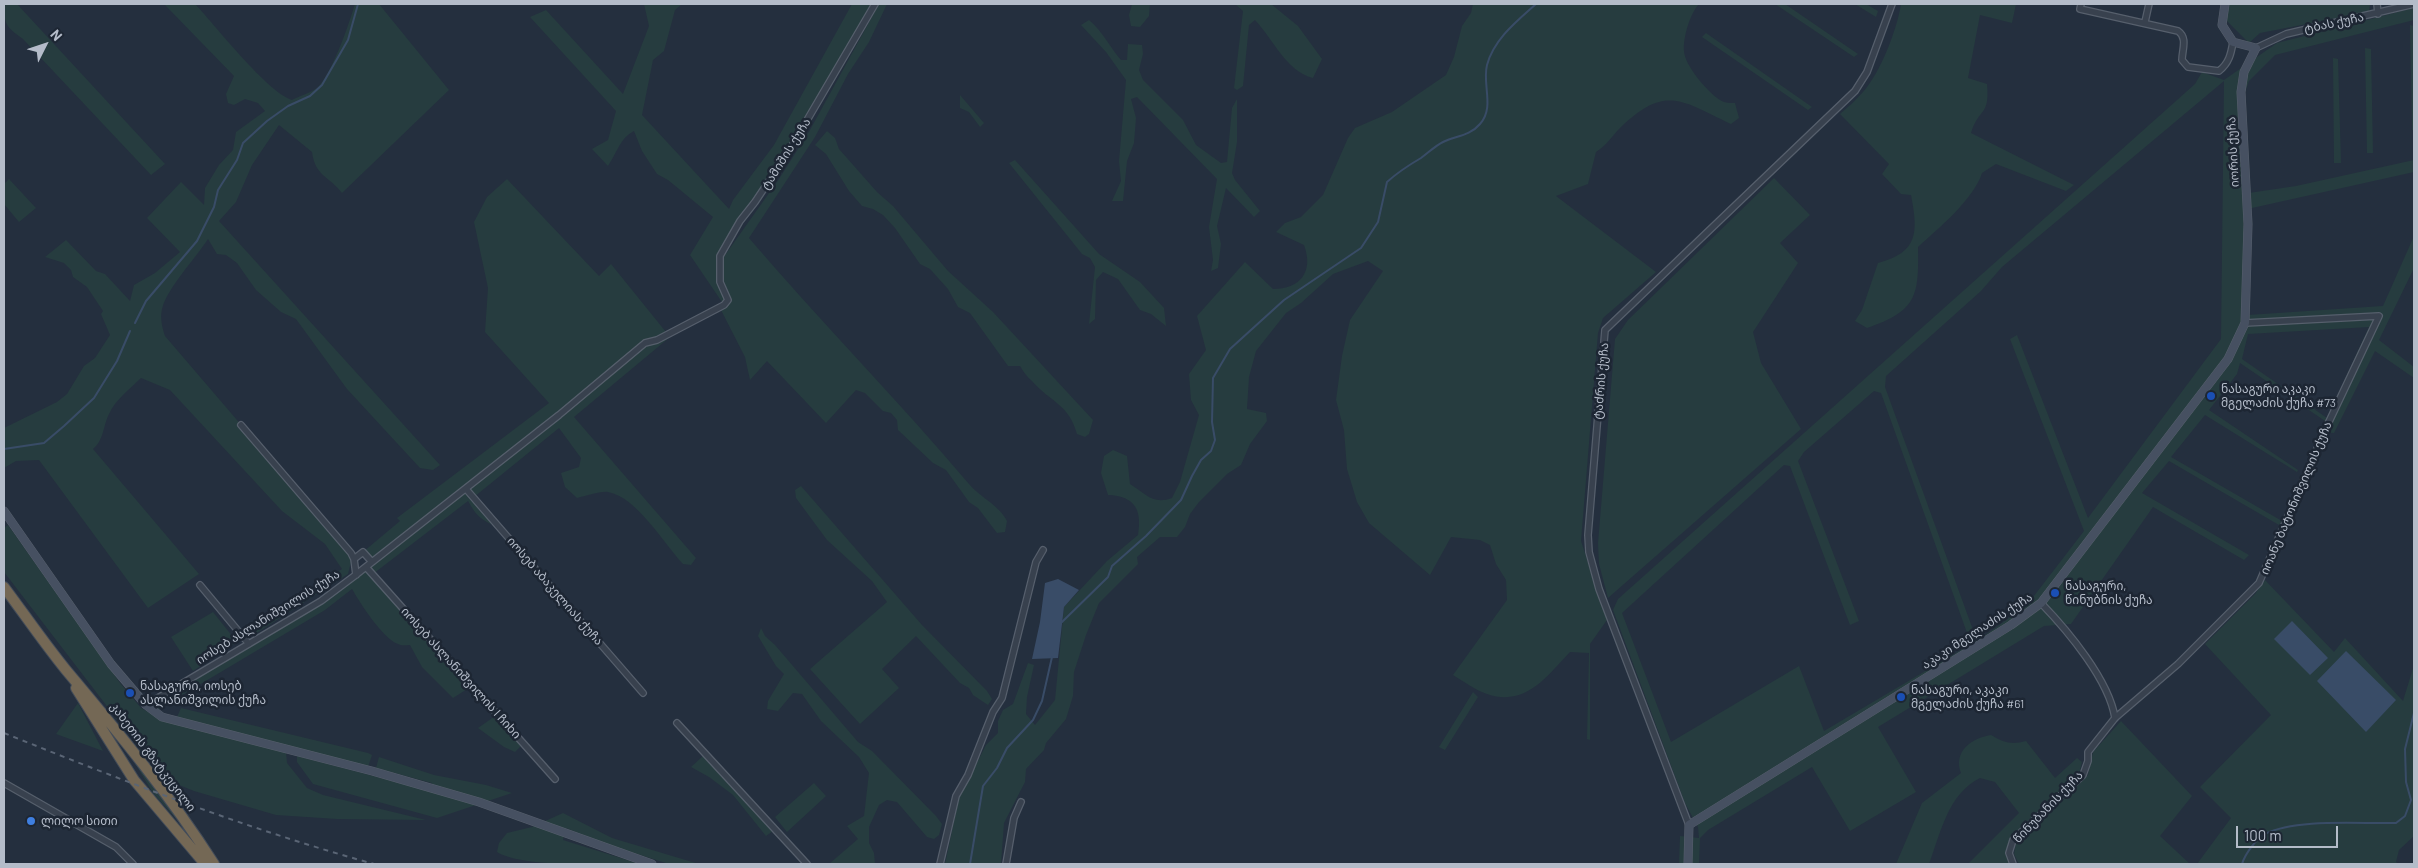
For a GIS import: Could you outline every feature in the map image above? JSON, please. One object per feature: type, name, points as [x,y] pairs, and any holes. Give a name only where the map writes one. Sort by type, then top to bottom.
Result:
[{"type":"highway","name":"კახეთის გზატკეცილი","points":[[4,588],[66,669],[123,737],[166,793],[214,864]]},
{"type":"highway","name":"კახეთის გზატკეცილი","points":[[66,669],[92,715],[134,780],[205,864]]},
{"type":"street","name":"ტამიშის ქუჩა","points":[[724,305],[728,300],[720,282],[719,266],[723,251],[740,221],[789,151],[875,4]]},
{"type":"street","name":"ტაძრის ქუჩა","points":[[1689,825],[1607,611],[1589,552],[1588,535],[1605,330],[1855,91],[1867,72],[1892,4]]},
{"type":"street","points":[[2081,4],[2080,9],[2145,22],[2182,34],[2184,41],[2182,60],[2188,67],[2219,71],[2225,66],[2230,57],[2233,42]]},
{"type":"street","points":[[2145,22],[2149,4]]},
{"type":"street","points":[[2225,4],[2222,25],[2233,42],[2256,48]]},
{"type":"street","points":[[2378,4],[2378,14]]},
{"type":"street","name":"ტბას ქუჩა","points":[[2256,48],[2286,34],[2378,14],[2414,4]]},
{"type":"street","name":"იორის ქუჩა","points":[[2245,323],[2248,224],[2241,92],[2244,72],[2256,48]]},
{"type":"street","name":"იოსებ ასლანიშვილის ქუჩა","points":[[146,705],[320,601],[356,575],[560,415],[644,343],[657,340],[724,305]]},
{"type":"street","name":"იოანე ბატონიშვილის ქუჩა","points":[[2115,718],[2178,664],[2259,583],[2326,428],[2378,316],[2245,323]]},
{"type":"street","name":"აკაკი მგელაძის ქუჩა","points":[[1689,825],[2011,625],[2041,603],[2228,359],[2245,323]]},
{"type":"street","points":[[241,425],[351,553],[356,575]]},
{"type":"street","name":"იოსებ აბაკელიას ქუჩა","points":[[466,489],[643,694]]},
{"type":"street","points":[[4,511],[111,664],[146,705],[162,717],[372,771],[479,802],[652,864]]},
{"type":"street","points":[[940,864],[956,796],[968,775],[993,712],[1002,698],[1036,562],[1043,550]]},
{"type":"street","points":[[354,560],[364,552],[372,562]]},
{"type":"street","name":"იოსებ ასლანიშვილის I ჩიხი","points":[[366,567],[556,779]]},
{"type":"street","points":[[200,585],[249,644]]},
{"type":"street","points":[[2041,603],[2058,621],[2099,680],[2114,710],[2115,718]]},
{"type":"street","name":"წინუბანის ქუჩა","points":[[2013,864],[2009,853],[2013,840],[2083,775],[2088,762],[2088,752],[2115,718]]},
{"type":"street","points":[[677,723],[807,864]]},
{"type":"street","points":[[4,783],[116,847],[133,864]]},
{"type":"street","points":[[1006,864],[1014,818],[1021,802]]},
{"type":"street","points":[[1688,864],[1689,825]]},
{"type":"green space","points":[[4,4],[17,4],[165,164],[151,175],[23,39],[10,28],[6,21]]},
{"type":"green space","points":[[164,4],[195,4],[269,85],[292,100],[314,90],[323,81],[349,24],[355,4],[379,4],[449,90],[342,193],[319,171],[312,152],[279,125],[252,165],[236,202],[219,221],[440,465],[433,470],[420,468],[347,389],[296,319],[281,312],[256,290],[237,263],[226,255],[217,254],[208,239],[170,292],[162,309],[162,326],[165,336],[351,553],[354,559],[351,562],[348,574],[252,636],[249,632],[342,569],[325,544],[282,511],[170,390],[141,378],[119,399],[112,409],[101,437],[93,449],[199,574],[148,608],[39,460],[16,461],[4,468],[4,428],[57,402],[67,394],[84,366],[95,358],[110,335],[101,314],[103,311],[87,287],[73,277],[71,270],[64,263],[45,257],[66,240],[96,271],[105,274],[130,301],[134,285],[155,273],[180,252],[147,218],[181,182],[204,205],[205,188],[219,165],[233,150],[236,132],[265,111],[258,103],[245,99],[234,105],[228,103],[226,94],[234,76]]},
{"type":"green space","points":[[644,4],[682,4],[675,10],[664,51],[653,60],[642,115],[729,209],[733,200],[774,145],[852,4],[875,4],[842,62],[720,256],[720,282],[728,300],[724,305],[690,255],[713,217],[668,180],[657,174],[642,151],[634,131],[622,142],[608,166],[592,149],[608,140],[616,111],[530,17],[546,10],[623,94],[649,26]]},
{"type":"green space","points":[[879,4],[887,4],[869,42],[848,74],[815,137],[749,238],[969,484],[1004,515],[1007,521],[1005,532],[997,533],[978,508],[969,502],[946,470],[933,463],[898,430],[897,420],[891,413],[883,411],[865,393],[856,390],[826,423],[767,361],[750,380],[745,357],[721,310],[731,302],[724,281],[723,258],[779,179],[810,130]]},
{"type":"green space","points":[[1132,4],[1150,4],[1149,16],[1140,27],[1131,26],[1129,15]]},
{"type":"green space","points":[[1235,4],[1271,4],[1298,26],[1322,59],[1313,78],[1295,69],[1288,62],[1255,20],[1249,25],[1243,86],[1237,90],[1234,88],[1243,11]]},
{"type":"green space","points":[[1473,4],[1699,4],[1690,20],[1686,33],[1685,57],[1693,72],[1712,94],[1724,102],[1735,103],[1739,118],[1731,124],[1687,104],[1674,101],[1663,101],[1650,105],[1621,127],[1596,152],[1588,184],[1556,196],[1656,272],[1603,318],[1598,333],[1581,541],[1607,620],[1590,644],[1590,740],[1587,739],[1589,653],[1570,652],[1534,687],[1524,693],[1513,696],[1501,697],[1487,694],[1453,675],[1507,600],[1506,580],[1496,564],[1490,545],[1480,540],[1451,537],[1430,575],[1369,523],[1357,502],[1347,469],[1344,430],[1336,400],[1342,356],[1350,320],[1383,271],[1368,261],[1333,274],[1301,303],[1286,313],[1256,351],[1249,377],[1247,409],[1266,413],[1267,421],[1250,444],[1241,465],[1227,474],[1199,502],[1177,537],[1160,537],[1137,557],[1138,564],[1099,603],[1074,672],[1073,696],[1066,719],[1046,743],[1044,750],[1026,769],[1025,782],[1004,823],[1001,864],[945,864],[959,798],[986,745],[998,733],[998,721],[1003,710],[1013,704],[1028,663],[1034,665],[1027,697],[1026,714],[1035,725],[1055,700],[1064,607],[1107,561],[1138,535],[1139,519],[1135,506],[1125,498],[1108,495],[1101,473],[1104,456],[1113,450],[1127,456],[1130,484],[1145,495],[1155,499],[1165,500],[1172,498],[1180,482],[1199,415],[1191,400],[1189,374],[1206,350],[1197,316],[1245,262],[1273,289],[1291,286],[1302,277],[1306,271],[1307,263],[1304,245],[1276,232],[1285,223],[1301,217],[1323,195],[1348,138],[1355,128],[1392,112],[1446,75],[1454,57],[1462,26],[1471,13]]},
{"type":"green space","points":[[1775,4],[1785,4],[1858,54],[1854,57]]},
{"type":"green space","points":[[1855,4],[1866,4],[1878,11],[1876,17]]},
{"type":"green space","points":[[1901,4],[2016,4],[2012,23],[1980,15],[1968,78],[1987,84],[1988,95],[1985,107],[1971,133],[2074,185],[2066,191],[1996,164],[1982,173],[1972,193],[1964,203],[1918,247],[1917,278],[1912,300],[1896,315],[1867,328],[1855,321],[1862,310],[1878,263],[1901,253],[1908,246],[1912,239],[1915,220],[1911,195],[1901,194],[1882,174],[1889,164],[1840,114],[1855,101],[1876,74],[1892,38]]},
{"type":"green space","points":[[2229,4],[2370,4],[2369,12],[2260,33],[2249,43],[2225,19]]},
{"type":"green space","points":[[2414,8],[2414,20],[2275,55],[2249,81],[2240,106],[2242,194],[2296,186],[2414,160],[2414,172],[2243,210],[2248,315],[2383,306],[2414,236],[2414,268],[2379,340],[2414,367],[2414,378],[2375,351],[2334,433],[2320,432],[2325,421],[2240,363],[2237,374],[2209,410],[2298,470],[2297,472],[2205,415],[2171,457],[2282,521],[2279,525],[2169,461],[2142,493],[2249,555],[2244,560],[2153,507],[2071,624],[2044,626],[1878,727],[1916,792],[1850,831],[1812,767],[1708,830],[1700,838],[1699,864],[1679,864],[1680,836],[1699,838],[1698,827],[1685,803],[1613,610],[1618,599],[2195,84],[2202,72],[2224,80],[2277,43]],"holes":[[[2224,81],[2221,339],[2088,518],[2017,335],[2010,339],[2084,531],[2027,605],[1977,641],[1885,387],[1886,376],[1981,291],[2002,267]],[[2369,327],[2327,418],[2242,359],[2248,334]],[[1874,391],[1881,393],[1971,644],[1824,731],[1799,666],[1671,742],[1622,613],[1784,465],[1790,466],[1850,625],[1859,621],[1798,461],[1804,452]]]},
{"type":"green space","points":[[1089,20],[1121,60],[1127,60],[1128,44],[1142,45],[1143,54],[1139,70],[1143,80],[1183,120],[1196,145],[1221,163],[1227,162],[1232,108],[1237,99],[1237,142],[1232,173],[1235,180],[1260,211],[1254,217],[1226,188],[1217,226],[1221,244],[1218,268],[1211,271],[1213,260],[1209,227],[1217,179],[1137,97],[1131,99],[1136,118],[1134,143],[1127,161],[1123,201],[1112,201],[1121,181],[1119,161],[1126,80],[1106,52],[1081,25]]},
{"type":"green space","points":[[2410,25],[2414,26],[2414,130],[2412,130]]},
{"type":"green space","points":[[1706,33],[1812,107],[1808,110],[1702,37]]},
{"type":"green space","points":[[2365,48],[2371,49],[2373,153],[2367,153]]},
{"type":"green space","points":[[2333,58],[2338,59],[2341,163],[2334,163]]},
{"type":"green space","points":[[960,95],[984,123],[980,127],[969,112],[960,108]]},
{"type":"green space","points":[[827,131],[835,138],[839,149],[877,192],[893,206],[948,271],[993,312],[1093,420],[1089,434],[1085,437],[1077,434],[1074,424],[1064,410],[1027,376],[1020,366],[1008,366],[970,313],[958,307],[948,289],[930,269],[920,264],[895,228],[883,215],[873,209],[862,206],[849,191],[826,154],[815,145]]},
{"type":"green space","points":[[1015,160],[1099,254],[1140,282],[1164,308],[1166,326],[1151,314],[1140,310],[1118,279],[1103,272],[1096,280],[1095,319],[1089,324],[1095,267],[1090,258],[1082,254],[1009,163]]},
{"type":"green space","points":[[1774,178],[1810,215],[1780,243],[1798,263],[1753,332],[1761,363],[1801,429],[1608,598],[1599,564],[1598,543],[1615,339],[1628,320]]},
{"type":"green space","points":[[9,179],[36,208],[19,222],[4,204],[4,184]]},
{"type":"green space","points":[[507,179],[599,276],[611,264],[670,337],[574,417],[696,558],[691,565],[683,564],[649,522],[619,496],[605,492],[577,498],[565,487],[561,473],[579,467],[581,458],[559,428],[474,497],[499,527],[481,518],[468,501],[373,574],[472,686],[453,698],[422,667],[410,645],[399,645],[392,641],[372,620],[352,589],[325,610],[157,710],[153,704],[323,603],[366,571],[370,576],[366,567],[372,562],[363,552],[400,521],[397,518],[549,403],[485,332],[488,288],[474,222],[487,197]]},
{"type":"green space","points":[[801,486],[922,625],[987,691],[992,699],[988,705],[973,695],[969,688],[960,683],[916,636],[882,669],[899,688],[860,724],[810,669],[887,602],[872,581],[827,540],[796,498],[795,490]]},
{"type":"green space","points":[[8,525],[120,683],[141,708],[164,721],[286,752],[287,763],[307,788],[323,795],[426,820],[337,819],[276,815],[194,791],[162,778],[4,572],[4,528]]},
{"type":"green space","points":[[2265,580],[2334,652],[2345,638],[2403,701],[2414,665],[2414,836],[2399,850],[2396,862],[2399,864],[2197,864],[2231,818],[2200,787],[2271,715],[2205,644],[2255,594]]},
{"type":"green space","points":[[213,612],[237,642],[193,671],[171,637]]},
{"type":"green space","points":[[761,628],[765,636],[775,645],[858,742],[872,751],[936,816],[942,824],[939,835],[934,839],[927,837],[897,802],[887,800],[879,805],[869,827],[869,843],[874,853],[875,864],[829,864],[858,839],[847,826],[864,816],[869,773],[859,757],[821,721],[802,694],[793,693],[778,711],[767,709],[768,701],[784,674],[776,666],[758,636]]},
{"type":"green space","points":[[1473,692],[1478,697],[1445,750],[1439,747]]},
{"type":"green space","points":[[78,703],[103,751],[56,734]]},
{"type":"green space","points":[[181,708],[372,755],[368,767],[177,717]]},
{"type":"green space","points":[[498,714],[524,743],[515,752],[504,747],[478,728]]},
{"type":"green space","points":[[2121,721],[2192,796],[2160,836],[2190,864],[2019,864],[2014,854],[2016,843],[2088,775],[2093,752]]},
{"type":"green space","points":[[1991,735],[2008,742],[2026,741],[2055,778],[2077,758],[2082,762],[2079,774],[2010,839],[2007,849],[2010,864],[1968,864],[2019,813],[1995,782],[1980,778],[1969,785],[1953,804],[1942,827],[1929,864],[1896,864],[1922,803],[1961,773],[1960,759],[1966,747],[1977,739]]},
{"type":"green space","points":[[125,747],[164,799],[178,821],[153,793]]},
{"type":"green space","points":[[297,756],[427,790],[431,788],[432,783],[376,768],[379,757],[434,775],[486,785],[512,793],[437,818],[313,784],[297,762]]},
{"type":"green space","points":[[703,756],[773,831],[766,836],[733,795],[709,777],[691,767]]},
{"type":"green space","points":[[814,783],[826,796],[787,832],[775,817]]},
{"type":"green space","points":[[563,813],[612,838],[699,864],[669,864],[609,845],[566,828],[563,840],[640,864],[544,863],[525,861],[497,852],[499,843],[507,833],[532,827]]},
{"type":"water","points":[[1058,579],[1079,590],[1064,607],[1058,658],[1032,659],[1040,622],[1045,583]]},
{"type":"water","points":[[2292,621],[2328,658],[2310,675],[2274,639]]},
{"type":"water","points":[[2346,651],[2396,700],[2366,732],[2317,681]]},
{"type":"waterway","points":[[135,323],[146,301],[197,241],[214,207],[218,190],[237,160],[243,143],[267,121],[288,106],[310,96],[322,85],[348,40],[358,4]]},
{"type":"waterway","points":[[1062,622],[1108,577],[1112,566],[1146,536],[1181,500],[1201,460],[1211,451],[1215,440],[1212,422],[1213,378],[1230,349],[1284,300],[1361,248],[1378,222],[1387,182],[1440,144],[1467,133],[1480,124],[1487,110],[1486,73],[1490,56],[1507,31],[1536,4]]},
{"type":"waterway","points":[[4,449],[44,443],[94,398],[117,361],[130,331]]},
{"type":"waterway","points":[[970,864],[983,786],[997,768],[1007,748],[1033,720],[1042,701],[1052,657]]},
{"type":"waterway","points":[[2242,864],[2248,851],[2258,839],[2278,829],[2311,824],[2396,823],[2405,816],[2411,800],[2406,782],[2405,749],[2414,713]]},
{"type":"railway","points":[[4,733],[187,804],[280,836],[374,864]]},
{"type":"place","name":"ნასაგური აკაკი მგელაძის ქუჩა #73","points":[[2211,396]]},
{"type":"place","name":"ნასაგური, წინუბნის ქუჩა","points":[[2055,593]]},
{"type":"place","name":"ნასაგური, იოსებ ასლანიშვილის ქუჩა","points":[[130,693]]},
{"type":"place","name":"ნასაგური, აკაკი მგელაძის ქუჩა #61","points":[[1901,697]]},
{"type":"place","name":"ლილო სითი","points":[[31,821]]}]
